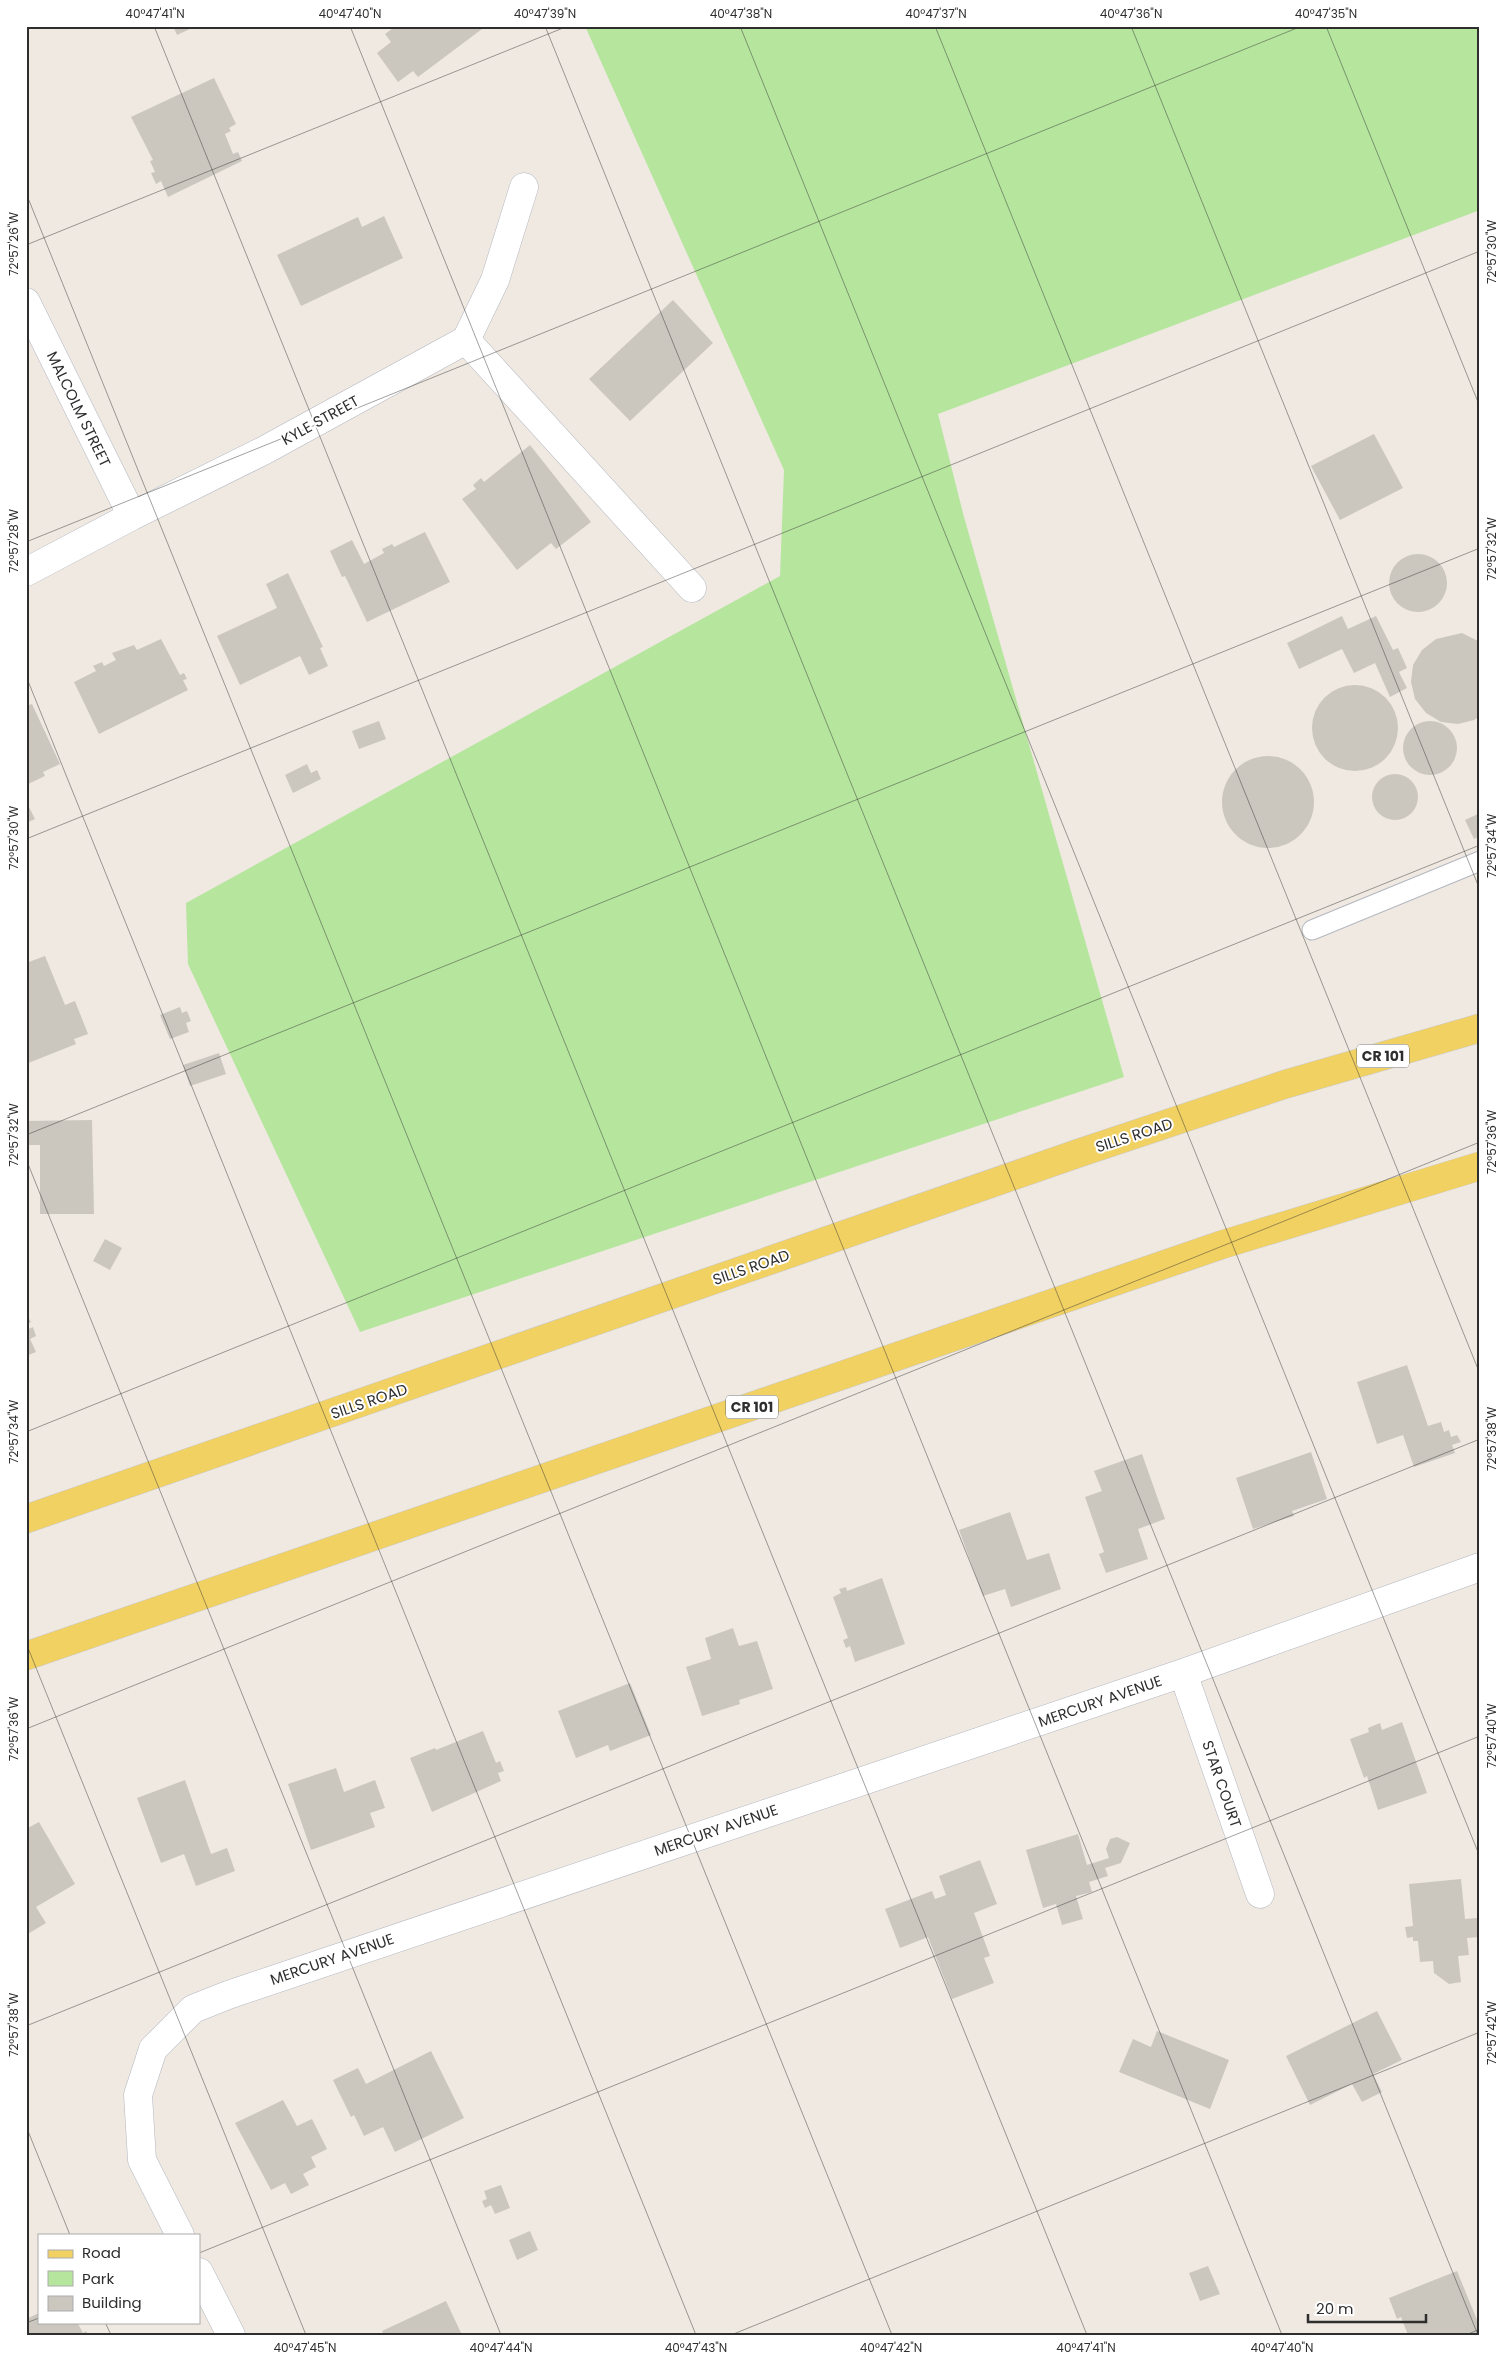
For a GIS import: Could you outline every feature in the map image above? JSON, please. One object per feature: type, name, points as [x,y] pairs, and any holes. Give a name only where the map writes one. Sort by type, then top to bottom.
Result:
[{"type":"main road","name":"SILLS ROAD","points":[[26,1519],[1079,1153],[1286,1084],[1480,1028]]},
{"type":"main road","name":"CR 101","points":[[26,1656],[1221,1246],[1480,1166]]},
{"type":"street","points":[[524,187],[495,280],[466,340],[692,588]]},
{"type":"street","name":"MALCOLM STREET","points":[[26,302],[132,516]]},
{"type":"street","name":"KYLE STREET","points":[[26,572],[132,516],[263,451],[466,340]]},
{"type":"street","name":"MERCURY AVENUE","points":[[179,2234],[142,2160],[138,2096],[153,2049],[193,2009],[228,1994],[1183,1673],[1480,1567]]},
{"type":"street","name":"STAR COURT","points":[[1183,1673],[1260,1894]]},
{"type":"street","points":[[200,2274],[231,2335]]},
{"type":"lane","points":[[1312,930],[1480,861]]},
{"type":"green space","points":[[585,26],[1480,26],[1480,210],[938,414],[964,517],[1124,1077],[360,1332],[188,964],[186,903],[780,576],[784,470]]},
{"type":"building","points":[[173,26],[196,26],[177,35]]},
{"type":"building","points":[[396,26],[486,26],[418,77],[413,71],[398,82],[377,53],[391,42],[385,34]]},
{"type":"building","points":[[214,78],[236,124],[229,128],[231,131],[225,134],[233,154],[238,152],[242,161],[168,197],[161,181],[156,184],[151,173],[155,172],[150,161],[153,160],[131,117]]},
{"type":"building","points":[[384,216],[403,258],[301,306],[277,255],[358,217],[362,227]]},
{"type":"building","points":[[673,300],[713,343],[630,421],[589,379]]},
{"type":"building","points":[[1374,434],[1403,488],[1340,520],[1311,466]]},
{"type":"building","points":[[530,445],[591,522],[556,549],[551,543],[517,570],[462,499],[476,489],[473,485],[481,478],[484,482]]},
{"type":"building","points":[[425,532],[450,582],[367,622],[345,576],[342,577],[330,551],[352,540],[364,564],[384,553],[382,549],[392,544],[394,547]]},
{"type":"building","points":[[1418,554],[1429,556],[1439,562],[1445,572],[1447,583],[1445,594],[1439,604],[1429,610],[1418,612],[1407,610],[1397,604],[1391,594],[1389,583],[1391,572],[1397,562],[1407,556]]},
{"type":"building","points":[[288,573],[323,647],[320,648],[328,666],[309,675],[300,656],[240,685],[217,636],[277,608],[266,584]]},
{"type":"building","points":[[1342,616],[1348,629],[1376,616],[1393,650],[1398,648],[1407,668],[1399,672],[1407,688],[1390,697],[1375,663],[1354,673],[1342,649],[1299,669],[1287,643]]},
{"type":"building","points":[[1462,633],[1480,642],[1480,716],[1474,720],[1458,724],[1441,722],[1426,713],[1415,699],[1411,682],[1413,665],[1422,650],[1436,639]]},
{"type":"building","points":[[161,639],[180,675],[184,673],[187,679],[183,680],[188,690],[99,734],[74,682],[96,671],[93,666],[102,662],[104,666],[116,660],[112,653],[134,645],[137,650]]},
{"type":"building","points":[[1355,685],[1371,689],[1385,698],[1394,712],[1398,728],[1394,744],[1385,758],[1371,767],[1355,771],[1339,767],[1325,758],[1316,744],[1312,728],[1316,712],[1325,698],[1339,689]]},
{"type":"building","points":[[32,704],[60,764],[43,772],[45,776],[26,785],[26,706]]},
{"type":"building","points":[[379,721],[386,739],[359,749],[352,731]]},
{"type":"building","points":[[1430,721],[1440,723],[1449,729],[1455,738],[1457,748],[1455,758],[1449,767],[1440,773],[1430,775],[1420,773],[1411,767],[1405,758],[1403,748],[1405,738],[1411,729],[1420,723]]},
{"type":"building","points":[[1268,756],[1286,759],[1301,769],[1311,784],[1314,802],[1311,820],[1301,835],[1286,845],[1268,848],[1250,845],[1235,835],[1225,820],[1222,802],[1225,784],[1235,769],[1250,759]]},
{"type":"building","points":[[307,764],[311,773],[317,770],[321,779],[293,793],[285,775]]},
{"type":"building","points":[[1395,774],[1408,778],[1414,784],[1418,797],[1414,810],[1408,816],[1395,820],[1382,816],[1376,810],[1372,797],[1376,784],[1382,778]]},
{"type":"building","points":[[26,801],[35,819],[26,823]]},
{"type":"building","points":[[1480,813],[1480,836],[1474,839],[1465,820]]},
{"type":"building","points":[[45,956],[65,1005],[75,1001],[88,1034],[74,1039],[76,1044],[26,1064],[26,963]]},
{"type":"building","points":[[180,1007],[182,1013],[187,1011],[191,1021],[186,1023],[189,1032],[170,1039],[160,1015]]},
{"type":"building","points":[[219,1053],[226,1074],[190,1086],[183,1065]]},
{"type":"building","points":[[92,1120],[94,1214],[40,1214],[40,1145],[26,1145],[26,1121]]},
{"type":"building","points":[[105,1239],[122,1248],[110,1270],[93,1261]]},
{"type":"building","points":[[28,1317],[31,1322],[26,1325],[26,1318]]},
{"type":"building","points":[[33,1327],[36,1336],[30,1339],[36,1352],[26,1356],[26,1330]]},
{"type":"building","points":[[1407,1365],[1428,1426],[1441,1422],[1444,1432],[1449,1430],[1451,1437],[1457,1435],[1461,1442],[1452,1445],[1455,1453],[1414,1467],[1403,1435],[1377,1444],[1357,1382]]},
{"type":"building","points":[[1311,1452],[1327,1499],[1292,1511],[1294,1516],[1253,1529],[1236,1478]]},
{"type":"building","points":[[1142,1454],[1165,1519],[1138,1529],[1148,1559],[1106,1573],[1099,1554],[1104,1552],[1085,1497],[1102,1491],[1094,1471]]},
{"type":"building","points":[[1010,1512],[1027,1560],[1049,1553],[1061,1589],[1011,1607],[1005,1589],[983,1596],[959,1530]]},
{"type":"building","points":[[882,1578],[905,1644],[855,1662],[850,1646],[846,1648],[843,1640],[848,1638],[833,1597],[841,1593],[839,1589],[846,1587],[847,1591]]},
{"type":"building","points":[[733,1628],[739,1646],[757,1641],[773,1689],[739,1700],[740,1704],[702,1716],[686,1667],[711,1659],[705,1638]]},
{"type":"building","points":[[630,1683],[651,1735],[610,1751],[608,1745],[576,1758],[558,1711]]},
{"type":"building","points":[[1402,1722],[1427,1793],[1378,1810],[1367,1776],[1364,1778],[1350,1739],[1369,1732],[1368,1728],[1380,1723],[1382,1730]]},
{"type":"building","points":[[483,1731],[496,1763],[500,1761],[504,1771],[498,1773],[501,1781],[432,1812],[410,1758],[435,1748],[436,1750]]},
{"type":"building","points":[[336,1768],[344,1792],[375,1780],[385,1808],[370,1813],[375,1827],[311,1850],[288,1784]]},
{"type":"building","points":[[185,1780],[211,1854],[227,1848],[235,1871],[196,1886],[184,1854],[161,1863],[137,1798]]},
{"type":"building","points":[[39,1822],[75,1884],[36,1907],[46,1923],[26,1935],[26,1829]]},
{"type":"building","points":[[1078,1834],[1087,1865],[1109,1858],[1106,1849],[1110,1839],[1117,1837],[1130,1843],[1121,1863],[1105,1868],[1108,1876],[1089,1882],[1092,1892],[1076,1896],[1083,1919],[1062,1925],[1056,1904],[1043,1908],[1026,1850]]},
{"type":"building","points":[[980,1860],[997,1904],[974,1913],[990,1956],[984,1958],[994,1983],[952,1999],[928,1937],[900,1948],[885,1909],[932,1891],[935,1899],[946,1895],[939,1876]]},
{"type":"building","points":[[1461,1879],[1465,1919],[1477,1918],[1479,1937],[1467,1938],[1469,1955],[1458,1956],[1461,1982],[1449,1984],[1434,1973],[1433,1961],[1420,1962],[1418,1941],[1413,1941],[1413,1937],[1407,1938],[1405,1927],[1413,1926],[1409,1884]]},
{"type":"building","points":[[1377,2011],[1402,2060],[1373,2074],[1382,2092],[1362,2102],[1352,2084],[1310,2105],[1286,2056]]},
{"type":"building","points":[[1157,2031],[1229,2060],[1210,2109],[1119,2072],[1133,2039],[1151,2047]]},
{"type":"building","points":[[431,2051],[464,2118],[395,2152],[383,2127],[364,2136],[354,2115],[351,2117],[333,2080],[358,2068],[366,2084]]},
{"type":"building","points":[[283,2100],[297,2126],[312,2119],[327,2149],[311,2157],[316,2167],[303,2174],[309,2185],[291,2194],[285,2183],[271,2190],[235,2123]]},
{"type":"building","points":[[501,2185],[510,2208],[495,2214],[491,2205],[485,2208],[482,2201],[487,2199],[484,2191]]},
{"type":"building","points":[[530,2231],[538,2250],[517,2260],[509,2240]]},
{"type":"building","points":[[1208,2266],[1220,2294],[1200,2301],[1189,2273]]},
{"type":"building","points":[[1457,2271],[1480,2327],[1480,2335],[1408,2335],[1401,2317],[1397,2319],[1389,2298]]},
{"type":"building","points":[[446,2301],[462,2335],[384,2335],[382,2331]]},
{"type":"building","points":[[38,2313],[38,2324],[78,2324],[83,2333],[86,2331],[88,2335],[26,2335],[26,2319]]}]
